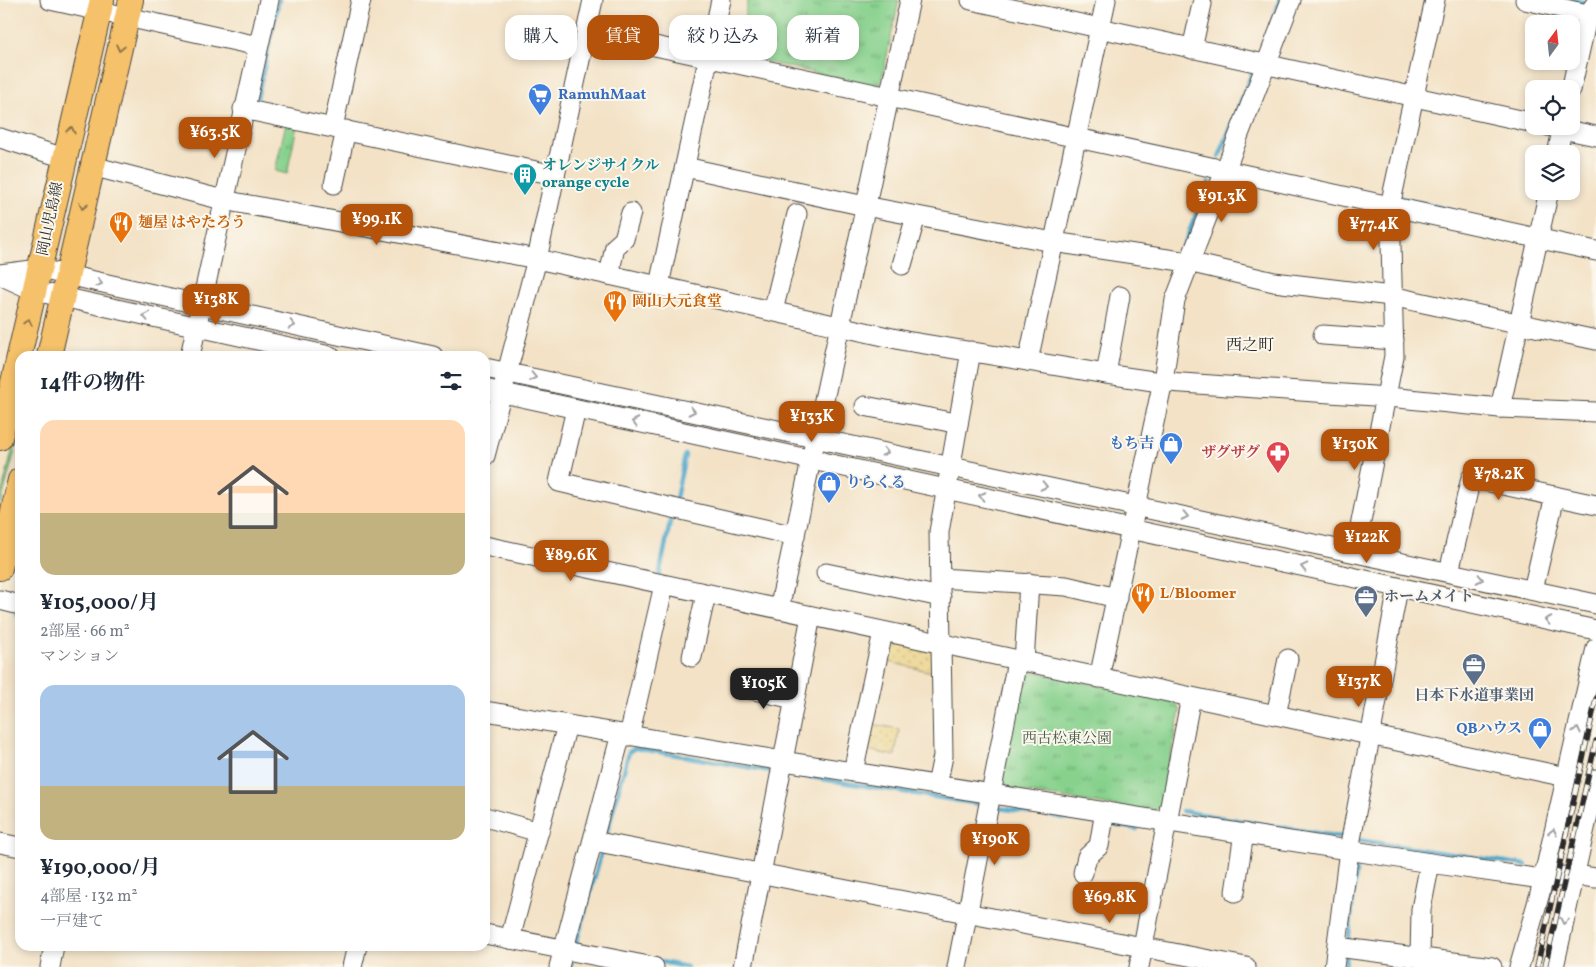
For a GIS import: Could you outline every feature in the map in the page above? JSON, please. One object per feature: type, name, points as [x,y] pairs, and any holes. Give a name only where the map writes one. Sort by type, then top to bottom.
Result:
[{"type":"main road","name":"岡山児島線","points":[[20,351],[101,5]]},
{"type":"main road","name":"岡山児島線","points":[[50,351],[129,8]]},
{"type":"main road","name":"岡山児島線","points":[[0,438],[15,374]]},
{"type":"main road","points":[[0,568],[15,502]]},
{"type":"street","points":[[50,0],[129,8],[258,46]]},
{"type":"street","points":[[191,351],[243,109],[269,0]]},
{"type":"street","points":[[334,184],[340,128],[361,0]]},
{"type":"street","points":[[490,415],[493,391],[507,372],[536,259],[593,0]]},
{"type":"street","points":[[718,15],[721,0]]},
{"type":"street","points":[[779,610],[910,0]]},
{"type":"street","points":[[971,0],[1525,121]]},
{"type":"street","points":[[1028,361],[1106,0]]},
{"type":"street","points":[[1099,678],[1163,381],[1174,300],[1291,0]]},
{"type":"street","points":[[1355,552],[1388,397],[1394,356],[1390,206],[1435,0]]},
{"type":"street","points":[[1525,0],[1593,10],[1574,80]]},
{"type":"street","points":[[1192,49],[1202,4]]},
{"type":"street","points":[[586,31],[669,49]]},
{"type":"street","points":[[659,285],[708,60]]},
{"type":"street","points":[[717,60],[1596,251]]},
{"type":"street","points":[[243,109],[555,175]]},
{"type":"street","points":[[1580,132],[1596,136]]},
{"type":"street","points":[[0,138],[64,158]]},
{"type":"street","points":[[92,166],[223,200],[536,259],[906,341],[1106,374],[1163,381],[1388,397],[1500,408],[1596,412]]},
{"type":"street","points":[[685,167],[916,216],[1053,242],[1188,262],[1274,282],[1391,296],[1596,340]]},
{"type":"street","points":[[1500,408],[1547,200]]},
{"type":"street","points":[[609,275],[615,247],[624,239],[631,213]]},
{"type":"street","points":[[773,311],[797,214]]},
{"type":"street","points":[[902,265],[916,216]]},
{"type":"street","points":[[0,274],[64,286],[196,326],[308,351]]},
{"type":"street","points":[[64,286],[201,305],[376,350]]},
{"type":"street","points":[[1106,374],[1120,296]]},
{"type":"street","points":[[1323,335],[1394,340]]},
{"type":"street","points":[[938,785],[943,756],[939,532],[971,351]]},
{"type":"street","points":[[490,369],[816,436],[951,467],[1596,604]]},
{"type":"street","points":[[493,391],[1596,630]]},
{"type":"street","points":[[865,406],[908,415],[918,414],[958,424]]},
{"type":"street","points":[[576,409],[559,482],[795,536]]},
{"type":"street","points":[[1449,572],[1471,478],[1596,505]]},
{"type":"street","points":[[1533,590],[1555,496]]},
{"type":"street","points":[[490,547],[1566,777]]},
{"type":"street","points":[[826,573],[941,598]]},
{"type":"street","points":[[940,578],[1066,586],[1117,598]]},
{"type":"street","points":[[957,967],[1020,661],[1029,583]]},
{"type":"street","points":[[569,955],[601,843],[625,735],[664,585]]},
{"type":"street","points":[[1334,967],[1344,948],[1354,846],[1371,735],[1398,588]]},
{"type":"street","points":[[692,657],[706,594]]},
{"type":"street","points":[[0,600],[15,604]]},
{"type":"street","points":[[743,967],[810,616]]},
{"type":"street","points":[[853,772],[883,632]]},
{"type":"street","points":[[1519,967],[1542,879],[1596,648]]},
{"type":"street","points":[[1276,715],[1288,659]]},
{"type":"street","points":[[741,687],[794,699]]},
{"type":"street","points":[[1139,967],[1192,697]]},
{"type":"street","points":[[490,712],[625,735],[781,768],[853,772],[938,785],[990,801],[1104,819],[1168,821],[1244,833],[1354,846],[1430,863],[1542,879],[1574,875],[1596,878]]},
{"type":"street","points":[[510,939],[567,725]]},
{"type":"street","points":[[1554,967],[1596,779]]},
{"type":"street","points":[[490,818],[539,832]]},
{"type":"street","points":[[1083,874],[1087,857],[1099,846],[1104,819]]},
{"type":"street","points":[[1235,892],[1244,833]]},
{"type":"street","points":[[0,843],[15,846]]},
{"type":"street","points":[[601,843],[1246,967]]},
{"type":"street","points":[[1425,962],[1421,909],[1430,863]]},
{"type":"street","points":[[490,935],[569,955],[654,967]]},
{"type":"street","points":[[1344,948],[1425,962],[1492,967]]},
{"type":"street","points":[[50,967],[53,951]]},
{"type":"street","points":[[352,967],[356,951]]},
{"type":"green space","points":[[748,0],[899,0],[881,83],[873,86],[758,60],[777,60],[777,15],[745,15]]},
{"type":"green space","points":[[286,123],[297,126],[287,174],[275,171]]},
{"type":"green space","points":[[15,440],[15,451],[0,507],[0,499]]},
{"type":"green space","name":"西古松東公園","points":[[1026,670],[1175,702],[1180,711],[1161,805],[1153,812],[1004,789],[997,781],[1020,674]]},
{"type":"sand","points":[[888,640],[936,651],[936,673],[881,660]]},
{"type":"sand","points":[[868,723],[899,729],[895,756],[863,749]]},
{"type":"waterway","points":[[256,103],[279,0]]},
{"type":"waterway","points":[[1271,24],[1280,0]]},
{"type":"waterway","points":[[1573,0],[1590,4]]},
{"type":"waterway","points":[[1219,157],[1253,70]]},
{"type":"waterway","points":[[1180,255],[1209,182]]},
{"type":"waterway","points":[[1397,197],[1450,210]]},
{"type":"waterway","points":[[675,503],[685,455]]},
{"type":"waterway","points":[[659,576],[672,513]]},
{"type":"waterway","points":[[605,840],[629,752],[635,748],[777,772]]},
{"type":"waterway","points":[[785,773],[985,805]]},
{"type":"waterway","points":[[992,807],[1098,823]]},
{"type":"waterway","points":[[1182,811],[1347,838]]},
{"type":"waterway","points":[[1108,824],[1137,829]]},
{"type":"waterway","points":[[1357,840],[1526,865]]},
{"type":"waterway","points":[[575,948],[603,847]]},
{"type":"waterway","points":[[1348,943],[1358,856]]},
{"type":"waterway","points":[[1345,967],[1347,953]]},
{"type":"waterway","points":[[570,967],[573,956]]},
{"type":"waterway","points":[[657,961],[687,967]]},
{"type":"railway","points":[[1537,967],[1596,699]]},
{"type":"railway","points":[[1545,967],[1596,741]]},
{"type":"place","name":"RamuhMaat","points":[[540,116]]},
{"type":"place","name":"オレンジサイクル orange cycle","points":[[525,196]]},
{"type":"place","name":"麺屋 はやたろう","points":[[121,244]]},
{"type":"place","name":"岡山大元食堂","points":[[615,323]]},
{"type":"place","name":"もち吉","points":[[1171,465]]},
{"type":"place","name":"ザグザグ","points":[[1278,474]]},
{"type":"place","name":"りらくる","points":[[829,504]]},
{"type":"place","name":"L/Bloomer","points":[[1143,615]]},
{"type":"place","name":"ホームメイト","points":[[1366,618]]},
{"type":"place","name":"日本下水道事業団","points":[[1474,686]]},
{"type":"place","name":"QBハウス","points":[[1540,750]]},
{"type":"district","name":"西之町","points":[[1250,346]]}]
